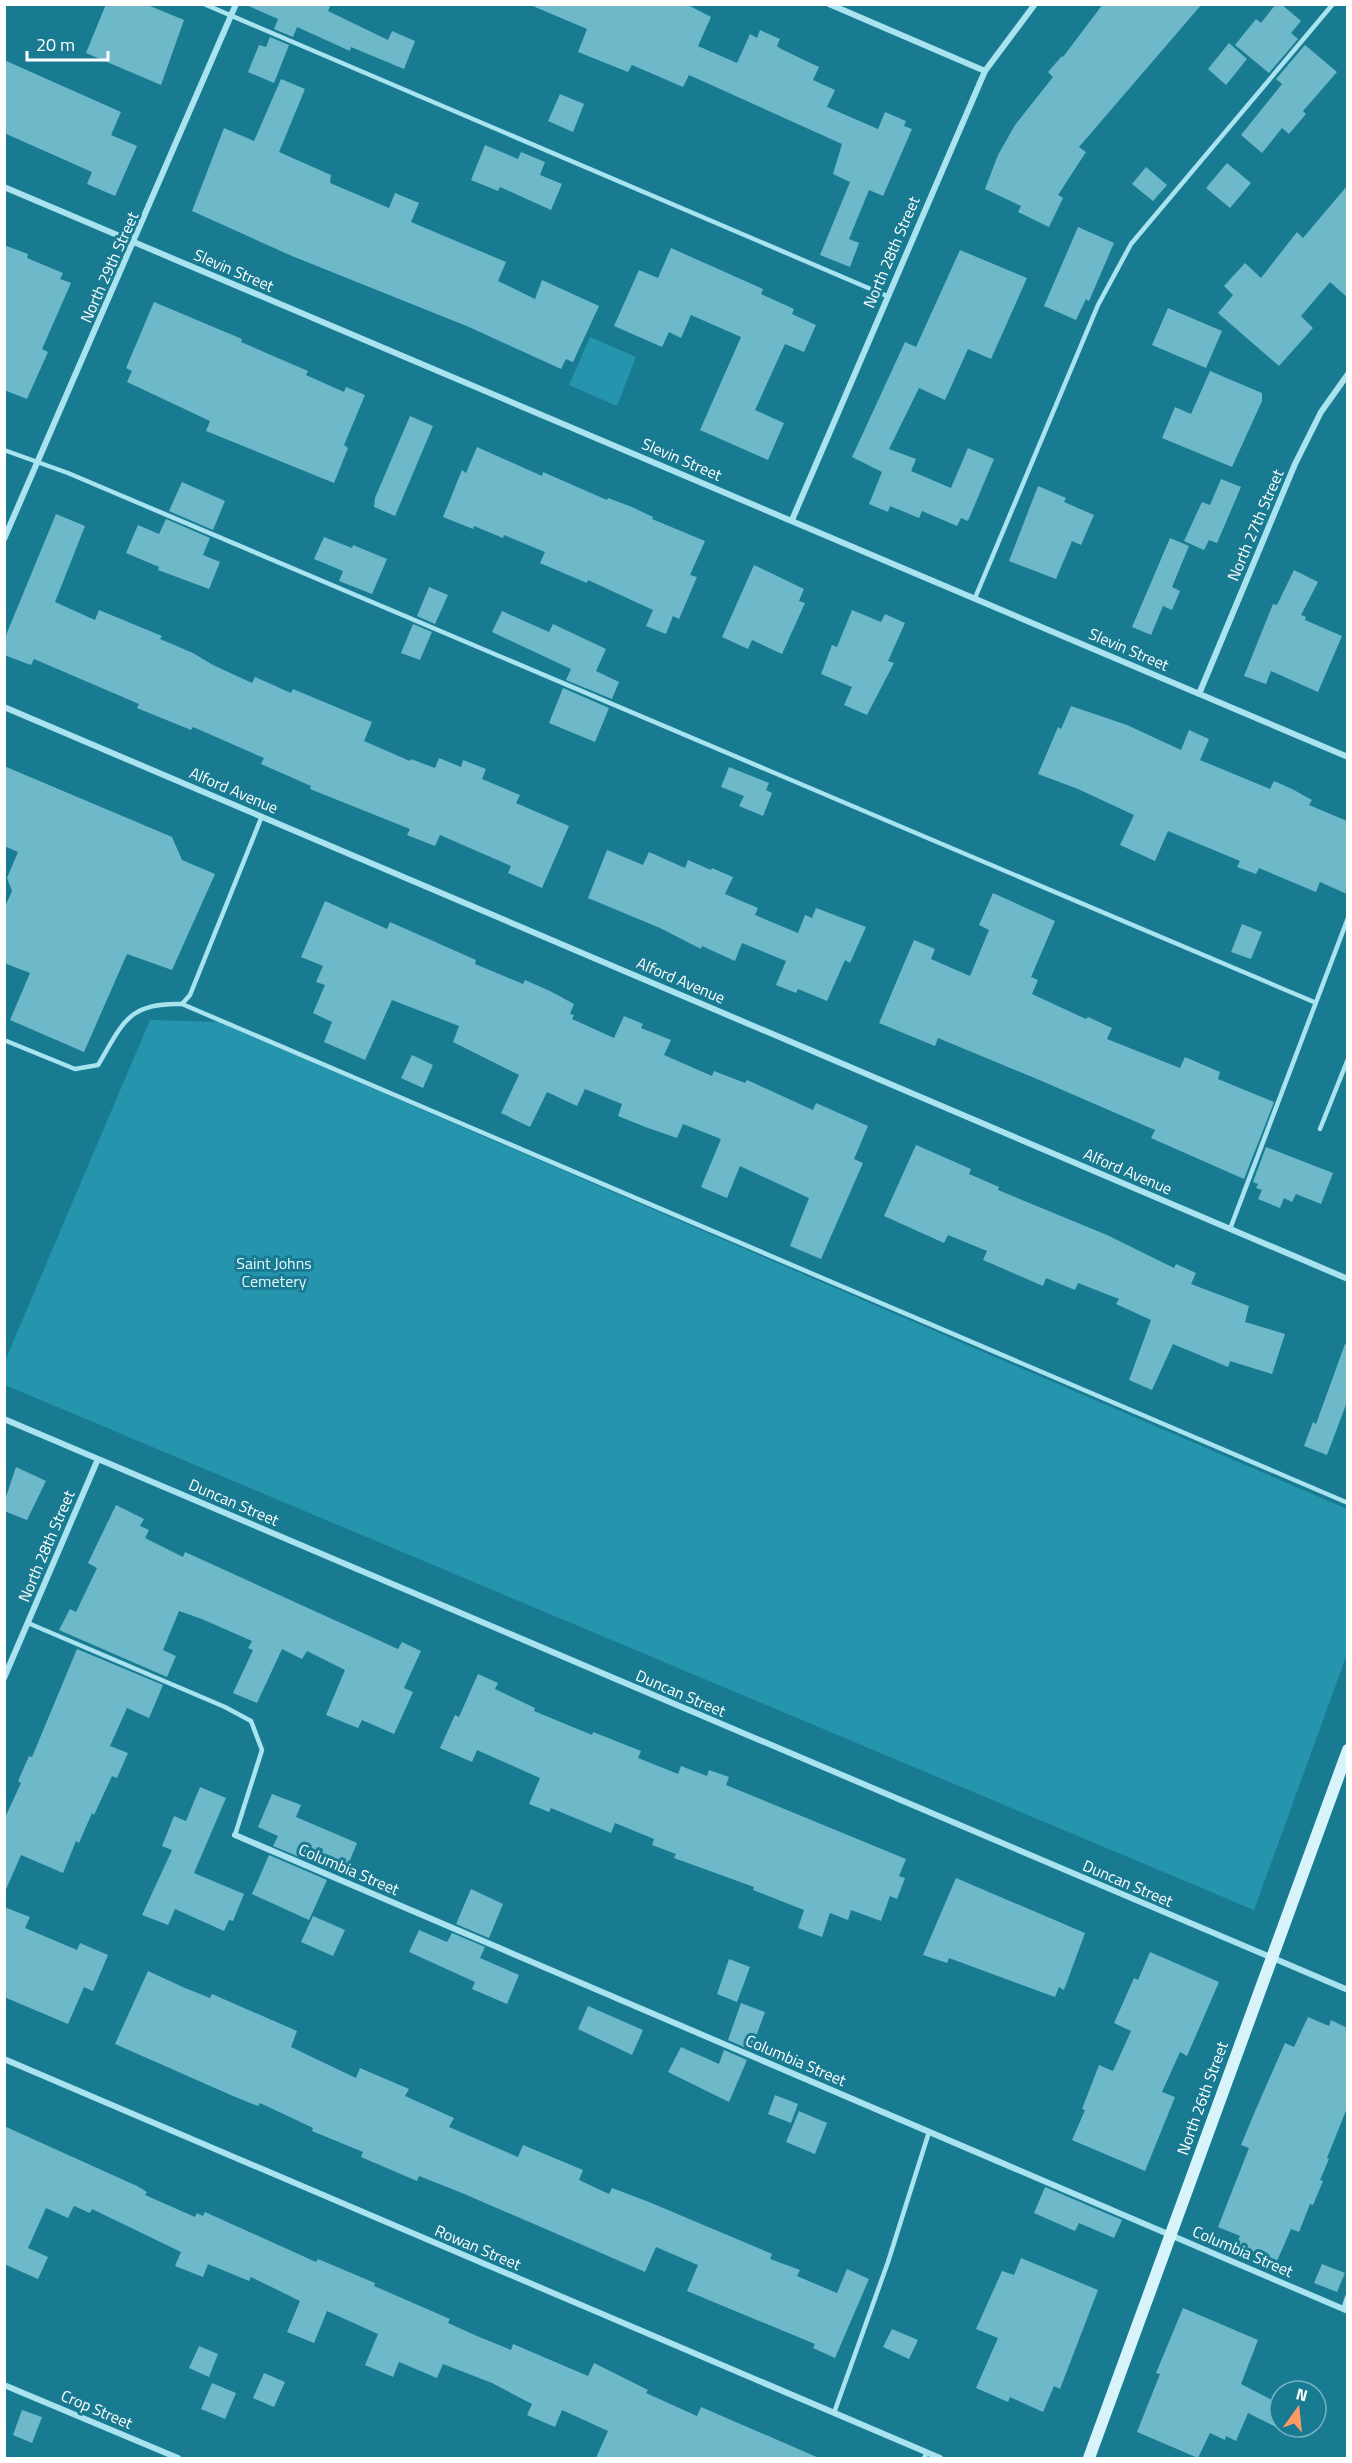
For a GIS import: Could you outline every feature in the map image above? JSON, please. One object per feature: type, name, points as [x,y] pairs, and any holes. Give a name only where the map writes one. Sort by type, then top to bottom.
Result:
[{"type":"street","name":"North 29th Street","points":[[4,539],[135,243],[236,4]]},
{"type":"street","points":[[830,4],[985,71]]},
{"type":"street","name":"North 28th Street","points":[[792,520],[886,296],[985,71],[1035,4]]},
{"type":"street","name":"Slevin Street","points":[[4,188],[792,520],[1347,758]]},
{"type":"street","name":"North 27th Street","points":[[1199,694],[1295,464],[1321,412],[1347,374]]},
{"type":"street","name":"Alford Avenue","points":[[4,707],[1347,1279]]},
{"type":"street","name":"Duncan Street","points":[[4,1419],[1347,1990]]},
{"type":"street","name":"North 28th Street","points":[[4,1678],[98,1459]]},
{"type":"street","name":"North 26th Street","points":[[1089,2458],[1347,1750]]},
{"type":"street","name":"Columbia Street","points":[[235,1835],[1346,2310]]},
{"type":"street","name":"Rowan Street","points":[[4,2060],[834,2413],[925,2456],[940,2458]]},
{"type":"street","points":[[1346,2310],[1347,2297]]},
{"type":"street","name":"Crop Street","points":[[4,2385],[178,2458]]},
{"type":"lane","points":[[204,4],[886,296]]},
{"type":"lane","points":[[975,598],[1098,305],[1131,244],[1333,4]]},
{"type":"lane","points":[[4,450],[68,473],[1314,1002]]},
{"type":"lane","points":[[182,1004],[190,995],[262,816]]},
{"type":"lane","points":[[1230,1229],[1347,918]]},
{"type":"lane","points":[[4,1040],[75,1069],[85,1069],[98,1065],[120,1027],[136,1010],[167,1003],[182,1004],[1347,1503]]},
{"type":"lane","points":[[1320,1129],[1347,1059]]},
{"type":"lane","points":[[28,1623],[225,1707],[251,1721],[262,1750],[235,1835]]},
{"type":"lane","points":[[834,2413],[888,2262],[929,2132]]},
{"type":"green space","points":[[590,337],[636,357],[617,406],[569,385]]},
{"type":"green space","name":"Saint Johns Cemetery","points":[[150,1020],[219,1022],[1347,1509],[1347,1654],[1254,1910],[5,1385],[5,1361]]},
{"type":"building","points":[[106,4],[145,4],[184,20],[161,85],[86,53]]},
{"type":"building","points":[[244,4],[331,4],[328,11],[388,40],[392,31],[415,41],[404,69],[351,47],[350,51],[297,27],[293,37],[274,29],[278,19]]},
{"type":"building","points":[[528,4],[686,4],[711,17],[698,46],[737,63],[750,34],[757,38],[760,30],[780,39],[777,46],[781,49],[819,67],[813,80],[835,90],[827,107],[878,129],[885,112],[906,121],[904,126],[912,129],[883,196],[869,190],[849,239],[859,243],[850,267],[820,255],[850,182],[833,174],[842,144],[689,75],[683,87],[632,65],[628,72],[578,52],[587,29]]},
{"type":"building","points":[[1103,4],[1202,4],[1079,147],[1086,152],[1058,195],[1063,198],[1049,227],[1018,212],[1021,206],[985,189],[998,155],[1015,125],[1053,77],[1048,72],[1063,57]]},
{"type":"building","points":[[1276,4],[1281,4],[1301,21],[1291,33],[1298,39],[1269,73],[1235,45],[1256,19],[1261,23]]},
{"type":"building","points":[[270,37],[289,45],[274,83],[248,72],[259,45],[266,47]]},
{"type":"building","points":[[1229,43],[1247,59],[1226,85],[1208,69]]},
{"type":"building","points":[[1305,45],[1337,72],[1303,111],[1306,114],[1289,134],[1282,128],[1262,153],[1241,135],[1282,84],[1276,79]]},
{"type":"building","points":[[4,60],[121,112],[111,135],[137,146],[115,196],[87,184],[92,172],[4,133]]},
{"type":"building","points":[[281,79],[305,89],[279,152],[331,175],[330,183],[389,208],[395,193],[419,203],[411,222],[506,262],[498,281],[535,299],[542,280],[599,306],[573,362],[566,359],[561,369],[469,327],[292,256],[192,211],[224,128],[254,141]]},
{"type":"building","points":[[560,94],[584,104],[573,132],[548,121]]},
{"type":"building","points":[[485,145],[518,159],[521,152],[545,162],[540,175],[562,184],[551,210],[500,187],[498,191],[471,180]]},
{"type":"building","points":[[1227,163],[1251,183],[1230,208],[1206,188]]},
{"type":"building","points":[[1146,167],[1167,185],[1153,201],[1132,184]]},
{"type":"building","points":[[1347,186],[1347,297],[1330,282],[1301,316],[1313,328],[1279,366],[1218,313],[1233,295],[1224,286],[1245,263],[1261,278],[1297,232],[1303,238]]},
{"type":"building","points":[[1078,227],[1114,243],[1089,301],[1086,299],[1076,320],[1044,306]]},
{"type":"building","points":[[4,245],[28,254],[27,258],[63,273],[60,279],[71,283],[42,349],[48,352],[27,399],[4,390]]},
{"type":"building","points":[[671,248],[763,289],[761,294],[794,309],[792,314],[816,325],[804,352],[785,344],[755,410],[784,423],[768,460],[700,430],[741,337],[691,315],[681,338],[669,332],[662,347],[614,326],[639,270],[658,278]]},
{"type":"building","points":[[960,250],[1027,278],[991,359],[968,349],[945,400],[919,388],[889,449],[916,459],[911,471],[951,488],[968,448],[994,459],[968,521],[961,518],[957,526],[922,511],[919,518],[890,506],[888,512],[869,504],[882,472],[852,457],[905,342],[916,347]]},
{"type":"building","points":[[154,302],[242,339],[241,342],[308,371],[306,375],[344,392],[346,387],[365,395],[344,445],[348,448],[334,483],[206,431],[210,421],[127,382],[132,371],[126,368]]},
{"type":"building","points":[[1168,308],[1222,331],[1206,368],[1152,345]]},
{"type":"building","points":[[1210,371],[1262,393],[1262,401],[1232,467],[1162,438],[1175,407],[1191,414]]},
{"type":"building","points":[[410,416],[433,426],[395,516],[374,507],[375,498]]},
{"type":"building","points":[[477,447],[542,476],[543,472],[607,500],[608,498],[632,507],[653,517],[652,519],[705,541],[690,575],[697,577],[679,619],[673,616],[666,634],[646,626],[653,610],[588,580],[587,583],[540,563],[545,552],[504,535],[503,538],[443,517],[462,470],[466,473]]},
{"type":"building","points":[[1221,479],[1241,487],[1217,543],[1209,540],[1204,550],[1184,541],[1202,502],[1210,505]]},
{"type":"building","points":[[182,482],[225,501],[213,530],[169,511]]},
{"type":"building","points":[[1038,486],[1066,498],[1064,502],[1094,515],[1081,545],[1072,541],[1056,579],[1009,561]]},
{"type":"building","points":[[56,514],[85,526],[55,602],[95,620],[99,610],[162,636],[160,639],[252,683],[255,677],[291,693],[293,689],[372,722],[364,741],[410,761],[411,759],[435,768],[439,758],[461,767],[463,760],[486,769],[482,779],[520,795],[516,803],[569,826],[542,888],[508,873],[511,866],[440,835],[435,846],[407,835],[410,829],[310,789],[311,786],[261,764],[264,758],[193,727],[191,730],[137,708],[139,704],[34,659],[31,665],[4,655],[4,640]]},
{"type":"building","points":[[166,519],[210,538],[203,555],[220,562],[209,589],[158,570],[159,567],[126,553],[138,525],[159,534]]},
{"type":"building","points":[[324,537],[352,548],[353,545],[387,559],[372,594],[339,581],[343,571],[314,559]]},
{"type":"building","points":[[1170,538],[1189,546],[1172,587],[1180,591],[1172,610],[1163,606],[1151,635],[1132,627]]},
{"type":"building","points":[[754,565],[804,589],[799,601],[805,603],[782,654],[752,640],[748,649],[722,637]]},
{"type":"building","points":[[1294,570],[1318,582],[1301,615],[1306,617],[1305,620],[1342,636],[1318,692],[1271,671],[1266,684],[1244,676],[1273,604],[1277,605]]},
{"type":"building","points":[[429,587],[448,595],[435,624],[417,616]]},
{"type":"building","points":[[852,610],[881,622],[885,614],[905,623],[888,661],[894,663],[867,715],[844,705],[852,687],[821,674],[832,645],[837,647]]},
{"type":"building","points":[[502,611],[549,632],[553,624],[606,649],[596,671],[619,682],[612,699],[566,680],[571,669],[492,632]]},
{"type":"building","points":[[413,624],[432,632],[420,660],[401,653]]},
{"type":"building","points":[[563,688],[609,708],[595,742],[549,723]]},
{"type":"building","points":[[1071,706],[1127,725],[1181,750],[1189,730],[1209,739],[1200,760],[1270,789],[1274,781],[1312,800],[1309,805],[1347,821],[1347,894],[1320,882],[1316,892],[1259,868],[1256,874],[1237,867],[1240,861],[1168,831],[1155,861],[1120,845],[1134,815],[1078,789],[1038,774],[1058,727],[1061,729]]},
{"type":"building","points":[[4,766],[172,837],[182,860],[215,874],[172,970],[127,954],[84,1052],[10,1020],[30,973],[4,963],[4,909],[12,891],[7,878],[18,852],[4,846]]},
{"type":"building","points":[[729,767],[769,783],[766,790],[772,793],[763,816],[739,806],[744,796],[721,787]]},
{"type":"building","points":[[607,850],[643,865],[649,852],[685,868],[688,860],[733,877],[725,894],[758,908],[755,915],[798,933],[805,915],[812,918],[816,908],[866,927],[850,963],[845,960],[827,1001],[798,989],[796,993],[776,985],[786,961],[742,943],[735,961],[702,946],[701,949],[660,928],[588,898]]},
{"type":"building","points":[[993,893],[1055,921],[1031,977],[1038,980],[1032,994],[1086,1019],[1088,1017],[1112,1028],[1107,1039],[1180,1068],[1185,1057],[1220,1072],[1218,1079],[1274,1102],[1244,1179],[1151,1138],[1155,1130],[1037,1079],[938,1038],[935,1046],[879,1023],[914,940],[935,949],[931,959],[970,976],[989,930],[979,925]]},
{"type":"building","points":[[325,901],[387,929],[390,922],[476,960],[475,964],[523,984],[525,980],[550,991],[574,1004],[570,1014],[574,1015],[572,1019],[614,1038],[624,1016],[643,1024],[641,1028],[671,1040],[664,1055],[712,1076],[714,1071],[745,1083],[747,1080],[813,1110],[816,1103],[868,1126],[854,1159],[863,1163],[821,1259],[790,1246],[809,1198],[740,1166],[727,1198],[701,1187],[721,1139],[683,1124],[677,1138],[648,1128],[618,1116],[622,1104],[585,1089],[577,1106],[547,1092],[530,1127],[501,1113],[519,1075],[453,1042],[459,1026],[392,1000],[365,1060],[324,1042],[332,1022],[313,1013],[325,985],[316,982],[323,966],[301,957]]},
{"type":"building","points":[[1242,924],[1262,932],[1251,959],[1231,952]]},
{"type":"building","points":[[412,1055],[433,1065],[423,1088],[401,1078]]},
{"type":"building","points":[[916,1145],[971,1169],[969,1174],[999,1187],[998,1190],[1107,1235],[1174,1268],[1176,1264],[1196,1273],[1191,1284],[1249,1306],[1245,1322],[1285,1334],[1272,1374],[1230,1361],[1228,1367],[1173,1344],[1152,1390],[1129,1380],[1151,1320],[1116,1304],[1119,1299],[1078,1283],[1075,1290],[1046,1278],[1043,1286],[983,1260],[987,1251],[948,1235],[944,1243],[884,1216]]},
{"type":"building","points":[[1266,1147],[1333,1173],[1321,1204],[1296,1194],[1292,1202],[1284,1198],[1280,1208],[1258,1199],[1262,1190],[1256,1188],[1258,1184],[1253,1182]]},
{"type":"building","points":[[1345,1344],[1347,1345],[1347,1402],[1327,1455],[1304,1446],[1313,1422],[1316,1424]]},
{"type":"building","points":[[16,1467],[46,1481],[27,1520],[4,1511],[4,1503]]},
{"type":"building","points":[[116,1505],[144,1519],[140,1526],[149,1530],[145,1538],[183,1557],[185,1552],[398,1649],[402,1642],[421,1651],[404,1688],[413,1692],[394,1734],[362,1720],[358,1728],[326,1715],[345,1670],[307,1651],[302,1659],[282,1649],[257,1703],[233,1693],[253,1650],[248,1648],[252,1641],[179,1611],[163,1650],[176,1656],[167,1677],[59,1630],[70,1609],[76,1612],[97,1568],[88,1563]]},
{"type":"building","points":[[77,1649],[163,1685],[149,1718],[127,1708],[110,1746],[128,1753],[117,1778],[112,1776],[79,1843],[76,1841],[63,1873],[21,1855],[4,1894],[4,1820],[21,1783],[18,1781],[29,1756],[32,1757]]},
{"type":"building","points":[[478,1674],[498,1683],[495,1689],[535,1708],[534,1711],[592,1735],[593,1732],[641,1751],[638,1758],[678,1774],[681,1766],[707,1776],[709,1770],[729,1777],[726,1785],[906,1859],[899,1876],[905,1878],[897,1899],[890,1896],[881,1921],[851,1910],[848,1920],[830,1913],[822,1937],[798,1928],[804,1910],[753,1890],[754,1887],[674,1858],[676,1854],[652,1845],[654,1839],[615,1823],[611,1833],[551,1808],[549,1812],[529,1804],[540,1778],[477,1750],[472,1762],[440,1748],[455,1715],[459,1717]]},
{"type":"building","points":[[200,1787],[226,1798],[194,1873],[244,1894],[233,1921],[229,1920],[224,1931],[175,1909],[168,1925],[142,1915],[172,1850],[162,1846],[174,1816],[186,1821]]},
{"type":"building","points":[[272,1794],[301,1805],[296,1817],[357,1843],[348,1865],[336,1860],[331,1870],[273,1846],[278,1836],[258,1827]]},
{"type":"building","points":[[269,1855],[327,1880],[309,1920],[252,1894]]},
{"type":"building","points":[[956,1878],[1085,1933],[1064,1990],[1059,1987],[1055,1997],[949,1958],[947,1963],[923,1955]]},
{"type":"building","points":[[471,1889],[503,1904],[489,1938],[456,1924]]},
{"type":"building","points":[[4,1907],[30,1917],[25,1928],[77,1950],[80,1943],[108,1955],[93,1991],[84,1987],[68,2024],[4,1997]]},
{"type":"building","points":[[313,1916],[345,1930],[333,1956],[301,1942]]},
{"type":"building","points":[[419,1930],[447,1942],[452,1933],[485,1947],[480,1958],[519,1975],[507,2004],[472,1989],[475,1982],[409,1952]]},
{"type":"building","points":[[1150,1952],[1219,1982],[1187,2056],[1180,2052],[1162,2092],[1175,2097],[1145,2171],[1072,2140],[1085,2110],[1082,2109],[1099,2065],[1113,2071],[1131,2031],[1114,2023],[1134,1978],[1138,1980]]},
{"type":"building","points":[[729,1959],[750,1967],[737,2002],[717,1994]]},
{"type":"building","points":[[148,1971],[210,1998],[212,1994],[297,2031],[291,2047],[356,2078],[360,2068],[409,2089],[405,2096],[454,2118],[449,2127],[518,2157],[523,2145],[583,2170],[579,2180],[609,2194],[612,2188],[649,2202],[772,2254],[770,2259],[800,2270],[797,2276],[837,2293],[847,2269],[869,2279],[835,2358],[813,2348],[815,2344],[687,2291],[698,2265],[656,2247],[645,2272],[462,2193],[419,2176],[417,2181],[361,2157],[363,2152],[312,2131],[313,2128],[260,2103],[258,2106],[233,2096],[115,2044]]},
{"type":"building","points":[[741,2003],[765,2012],[751,2050],[728,2040]]},
{"type":"building","points":[[588,2006],[643,2030],[632,2055],[578,2029]]},
{"type":"building","points":[[1308,2017],[1329,2026],[1331,2020],[1347,2028],[1347,2108],[1327,2158],[1329,2159],[1320,2180],[1323,2181],[1313,2205],[1310,2204],[1299,2232],[1291,2229],[1277,2261],[1236,2245],[1240,2236],[1218,2227],[1249,2148],[1241,2145],[1256,2109],[1285,2043],[1294,2047]]},
{"type":"building","points":[[681,2047],[719,2064],[724,2050],[747,2060],[729,2102],[668,2072]]},
{"type":"building","points":[[775,2095],[798,2104],[791,2123],[768,2114]]},
{"type":"building","points":[[799,2111],[827,2123],[815,2154],[786,2142]]},
{"type":"building","points":[[4,2126],[137,2186],[147,2192],[145,2195],[195,2217],[197,2213],[203,2216],[205,2212],[316,2262],[318,2259],[375,2283],[374,2286],[450,2319],[448,2323],[511,2350],[513,2344],[588,2376],[594,2363],[648,2390],[646,2393],[697,2416],[701,2407],[819,2458],[596,2458],[608,2431],[562,2410],[555,2427],[527,2415],[532,2404],[492,2383],[443,2364],[437,2378],[399,2362],[393,2377],[365,2365],[378,2334],[327,2311],[314,2343],[287,2332],[300,2301],[251,2277],[249,2281],[208,2264],[203,2277],[175,2266],[181,2252],[92,2209],[90,2213],[74,2206],[68,2218],[46,2208],[28,2248],[48,2257],[38,2279],[4,2264]]},
{"type":"building","points":[[1045,2187],[1122,2220],[1114,2238],[1079,2223],[1075,2231],[1034,2213]]},
{"type":"building","points":[[1021,2258],[1098,2290],[1060,2389],[1054,2386],[1043,2412],[1010,2397],[1008,2402],[976,2388],[998,2338],[976,2329],[1002,2271],[1014,2275]]},
{"type":"building","points":[[1322,2264],[1345,2273],[1337,2292],[1314,2283]]},
{"type":"building","points":[[1183,2308],[1258,2340],[1241,2384],[1268,2398],[1268,2423],[1248,2413],[1236,2441],[1226,2436],[1225,2440],[1210,2433],[1198,2458],[1137,2432],[1160,2374],[1156,2373]]},
{"type":"building","points":[[892,2329],[918,2340],[909,2359],[883,2347]]},
{"type":"building","points":[[199,2346],[218,2354],[209,2377],[189,2368]]},
{"type":"building","points":[[264,2373],[285,2382],[274,2407],[253,2398]]},
{"type":"building","points":[[212,2383],[236,2393],[225,2419],[201,2409]]},
{"type":"building","points":[[22,2410],[42,2417],[32,2443],[13,2435]]}]
